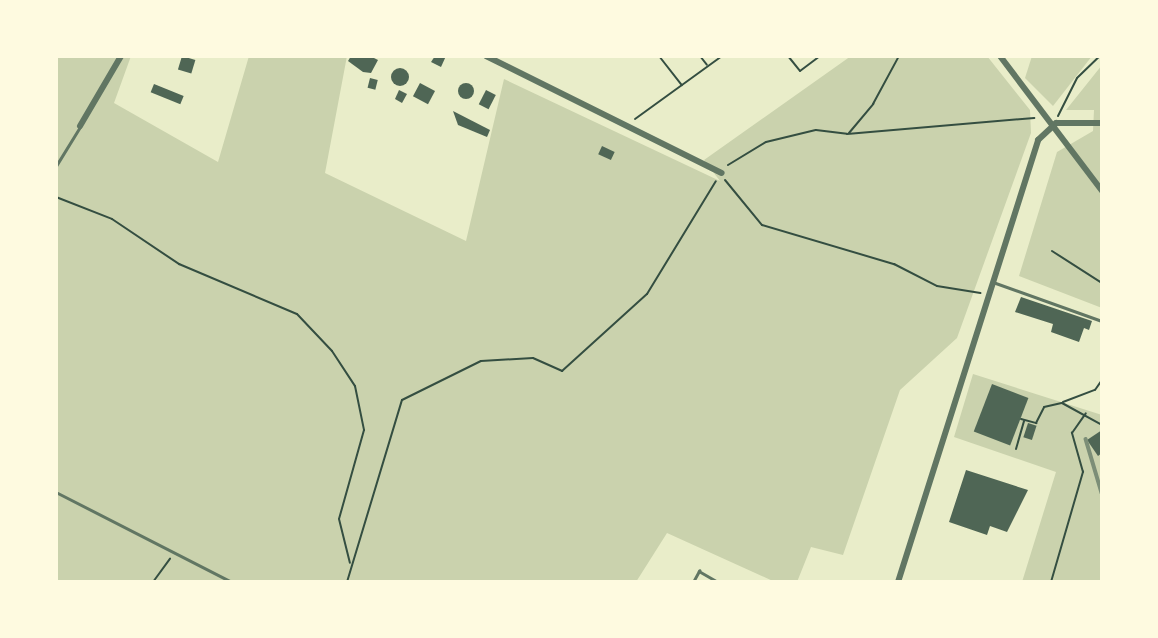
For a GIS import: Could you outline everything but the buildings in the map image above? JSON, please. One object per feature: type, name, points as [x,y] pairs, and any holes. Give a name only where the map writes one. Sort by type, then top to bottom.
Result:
[{"type":"street","points":[[80,126],[121,56]]},
{"type":"street","points":[[486,56],[722,173]]},
{"type":"street","points":[[1000,56],[1056,123],[1102,191]]},
{"type":"street","points":[[898,582],[1038,140],[1056,123],[1102,123]]},
{"type":"lane","points":[[56,166],[80,126]]},
{"type":"lane","points":[[993,282],[1102,321]]},
{"type":"lane","points":[[56,492],[232,582]]},
{"type":"lane","points":[[693,582],[699,571],[718,582]]},
{"type":"path","points":[[659,56],[682,85]]},
{"type":"path","points":[[700,56],[708,66]]},
{"type":"path","points":[[626,126],[722,56]]},
{"type":"path","points":[[788,56],[800,71],[820,56]]},
{"type":"path","points":[[847,134],[873,104],[879,83],[899,56]]},
{"type":"path","points":[[1056,123],[1077,78],[1100,56]]},
{"type":"path","points":[[347,582],[350,564],[402,400],[411,391],[502,358],[533,358],[562,371],[648,294],[722,173],[766,142],[816,130],[847,134],[1038,118]]},
{"type":"path","points":[[722,173],[762,225],[894,264],[937,286],[989,294]]},
{"type":"path","points":[[56,197],[112,219],[179,264],[297,314],[332,351],[355,386],[365,430],[339,519],[350,564]]},
{"type":"path","points":[[1052,251],[1102,283]]},
{"type":"path","points":[[1016,449],[1023,420],[1036,423],[1044,407],[1094,390],[1102,380]]},
{"type":"path","points":[[1062,403],[1102,425]]},
{"type":"path","points":[[1051,582],[1083,472],[1072,433],[1086,414]]},
{"type":"path","points":[[153,582],[175,553]]},
{"type":"green space","points":[[56,56],[131,56],[114,103],[218,162],[249,56],[347,56],[325,173],[466,241],[504,79],[720,181],[704,160],[851,56],[987,56],[1030,110],[1031,133],[957,338],[900,390],[843,555],[811,547],[797,582],[775,582],[667,533],[636,582],[56,582]]},
{"type":"green space","points":[[1032,56],[1092,56],[1053,106],[1025,78]]},
{"type":"green space","points":[[1102,65],[1102,308],[1019,276],[1057,152],[1093,131],[1094,110],[1066,110]]},
{"type":"green space","points":[[973,374],[1102,415],[1102,582],[1022,582],[1056,472],[954,437]]},
{"type":"railway","points":[[1086,439],[1102,493]]}]
